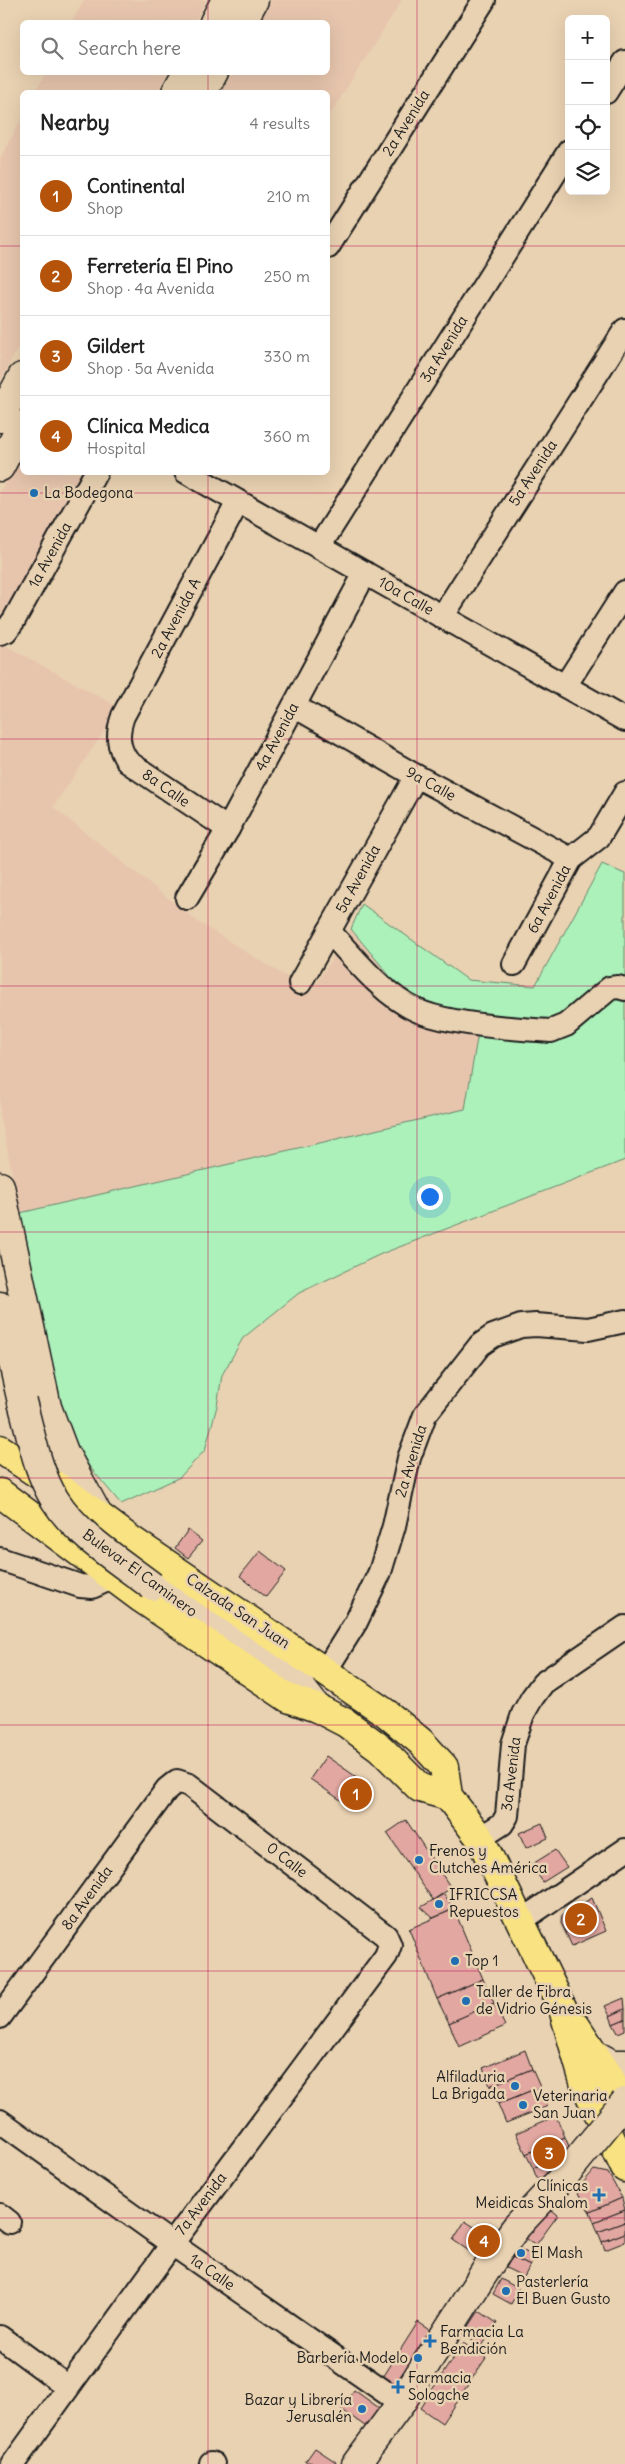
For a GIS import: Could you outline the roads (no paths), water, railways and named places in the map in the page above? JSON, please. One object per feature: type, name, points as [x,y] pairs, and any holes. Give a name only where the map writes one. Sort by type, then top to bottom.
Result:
[{"type":"main road","points":[[215,20],[226,0]]},
{"type":"main road","points":[[243,20],[254,0]]},
{"type":"main road","points":[[177,90],[185,75]]},
{"type":"main road","points":[[204,90],[212,75]]},
{"type":"main road","points":[[0,418],[20,383]]},
{"type":"main road","points":[[0,467],[20,429]]},
{"type":"main road","name":"Bulevar El Caminero","points":[[0,1186],[47,1407],[64,1452],[98,1515]]},
{"type":"main road","name":"Bulevar El Caminero","points":[[0,1306],[22,1402],[41,1470],[54,1499],[96,1544],[152,1586],[276,1667],[299,1685],[317,1708]]},
{"type":"main road","name":"Calzada San Juan","points":[[0,1450],[326,1670],[386,1713],[421,1742],[444,1767],[448,1796],[480,1838],[522,1920],[563,2009],[585,2085],[625,2168]]},
{"type":"main road","points":[[0,1493],[106,1573],[288,1698],[317,1708],[346,1723],[380,1748],[420,1788],[448,1796]]},
{"type":"main road","points":[[106,1573],[134,1541]]},
{"type":"main road","name":"Calzada San Juan","points":[[563,2009],[596,2055],[625,2108]]},
{"type":"main road","points":[[596,2055],[612,2064],[625,2064]]},
{"type":"main road","points":[[356,2464],[401,2403],[494,2256],[517,2226],[565,2175],[625,2102]]},
{"type":"street","name":"2a Avenida","points":[[330,243],[484,0]]},
{"type":"street","points":[[610,86],[625,62]]},
{"type":"street","name":"3a Avenida","points":[[319,547],[565,158]]},
{"type":"street","name":"5a Avenida","points":[[442,617],[625,330]]},
{"type":"street","name":"1a Avenida","points":[[0,633],[6,631],[14,620],[94,475]]},
{"type":"street","name":"10a Calle","points":[[191,475],[625,720]]},
{"type":"street","name":"2a Avenida A","points":[[119,735],[123,716],[238,502]]},
{"type":"street","name":"4a Avenida","points":[[186,898],[228,829],[365,574]]},
{"type":"street","points":[[565,686],[625,592]]},
{"type":"street","name":"9a Calle","points":[[294,706],[416,776],[571,859]]},
{"type":"street","name":"8a Calle","points":[[119,735],[119,744],[128,762],[228,829]]},
{"type":"street","name":"5a Avenida","points":[[300,983],[416,776]]},
{"type":"street","name":"6a Avenida","points":[[514,964],[571,859],[599,837],[625,793]]},
{"type":"street","points":[[329,931],[360,965],[396,998],[416,1010],[444,1018],[551,1031],[566,1026],[610,988],[618,987],[625,989]]},
{"type":"street","name":"2a Avenida","points":[[326,1670],[356,1622],[380,1572],[394,1526],[409,1458],[425,1415],[480,1345],[499,1333],[521,1326],[536,1325],[588,1329],[625,1321]]},
{"type":"street","points":[[0,1559],[80,1586],[92,1586],[106,1573]]},
{"type":"street","name":"3a Avenida","points":[[480,1838],[502,1824],[507,1816],[513,1744],[523,1714],[532,1698],[543,1683],[625,1627]]},
{"type":"street","name":"0 Calle","points":[[177,1781],[189,1785],[386,1936],[390,1945]]},
{"type":"street","name":"8a Avenida","points":[[0,2017],[167,1789],[177,1781]]},
{"type":"street","points":[[522,1920],[625,1850]]},
{"type":"street","name":"7a Avenida","points":[[12,2464],[172,2244],[386,1956],[390,1945]]},
{"type":"street","name":"1a Calle","points":[[0,2121],[172,2244],[401,2403]]},
{"type":"street","points":[[0,2337],[68,2387]]},
{"type":"place","name":"La Bodegona","points":[[34,493]]},
{"type":"place","name":"Continental","points":[[356,1794]]},
{"type":"place","name":"Frenos y Clutches América","points":[[419,1860]]},
{"type":"place","name":"IFRICCSA Repuestos","points":[[439,1904]]},
{"type":"place","name":"Ferretería El Pino","points":[[581,1919]]},
{"type":"place","name":"Top 1","points":[[455,1961]]},
{"type":"place","name":"Taller de Fibra de Vidrio Génesis","points":[[466,2001]]},
{"type":"place","name":"Alfiladuria La Brigada","points":[[515,2086]]},
{"type":"place","name":"Veterinaria San Juan","points":[[523,2105]]},
{"type":"place","name":"Gildert","points":[[549,2153]]},
{"type":"place","name":"Clínicas Meidicas Shalom","points":[[599,2195]]},
{"type":"place","name":"Clínica Medica","points":[[484,2241]]},
{"type":"place","name":"El Mash","points":[[521,2253]]},
{"type":"place","name":"Pasterlería El Buen Gusto","points":[[506,2291]]},
{"type":"place","name":"Farmacia La Bendición","points":[[430,2341]]},
{"type":"place","name":"Barbería Modelo","points":[[418,2358]]},
{"type":"place","name":"Farmacia Sologche","points":[[398,2387]]},
{"type":"place","name":"Bazar y Librería Jerusalén","points":[[362,2409]]}]
